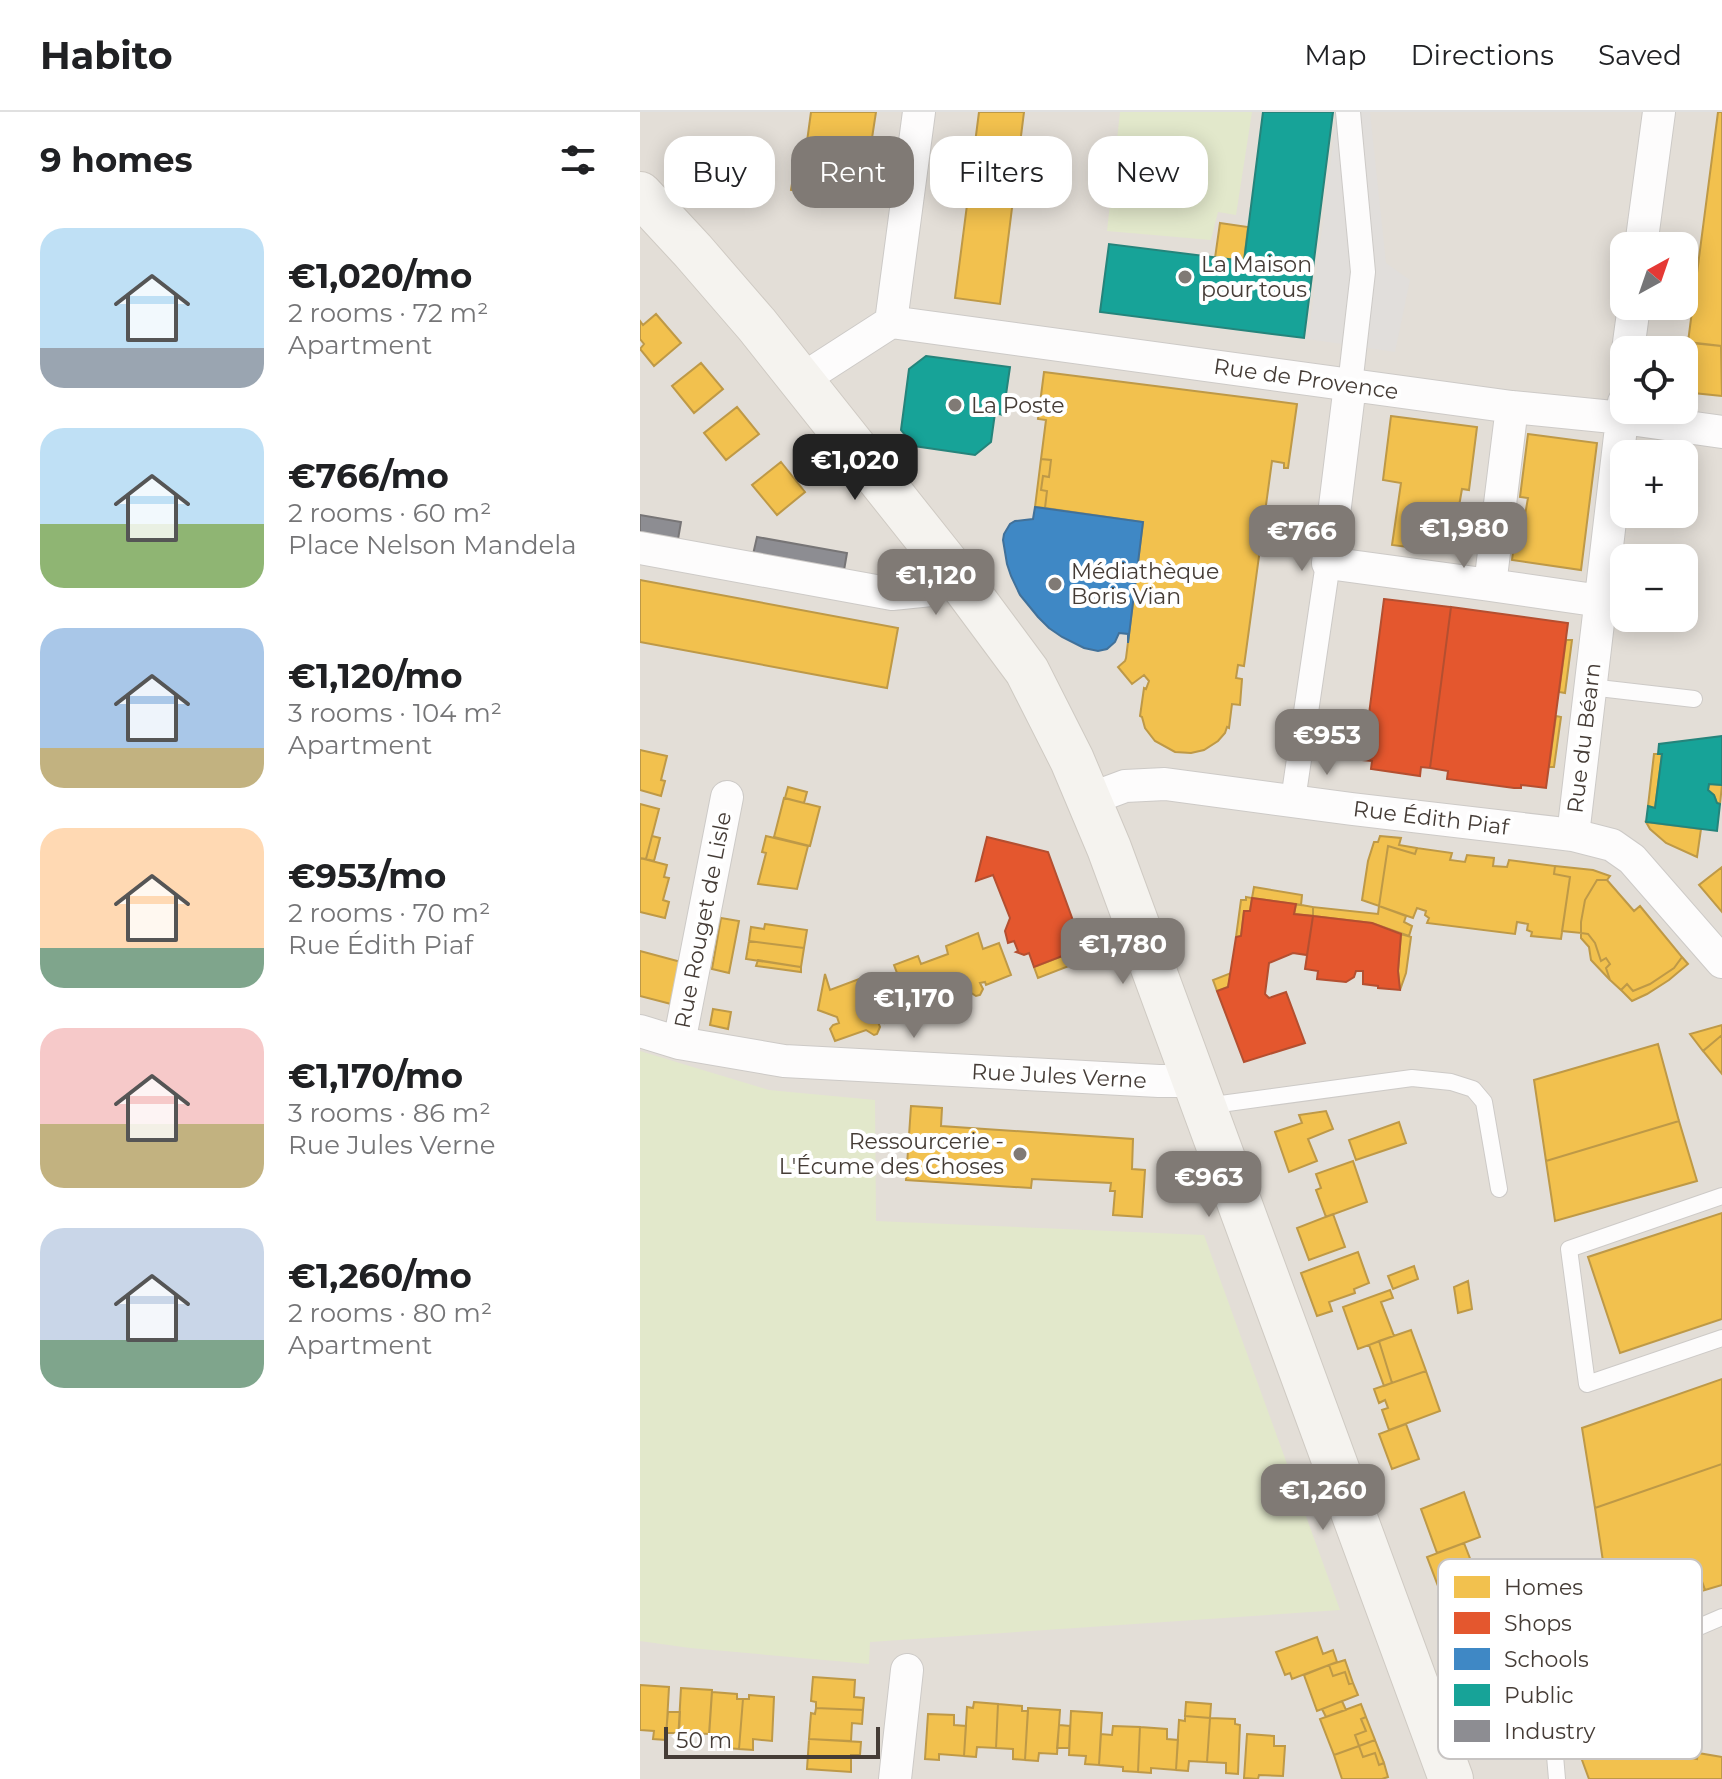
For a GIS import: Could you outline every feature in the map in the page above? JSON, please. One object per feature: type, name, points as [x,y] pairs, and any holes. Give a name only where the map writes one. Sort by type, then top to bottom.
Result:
[{"type":"main road","points":[[640,194],[702,261],[801,380],[955,574],[1027,671],[1090,799],[1109,848],[1438,1744]]},
{"type":"main road","points":[[1444,1759],[1451,1779]]},
{"type":"street","points":[[801,380],[891,322],[919,112]]},
{"type":"street","points":[[1293,800],[1328,563],[1363,272],[1348,112]]},
{"type":"street","points":[[1643,232],[1659,112]]},
{"type":"street","name":"Rue de Provence","points":[[891,322],[1512,407],[1610,410]]},
{"type":"street","points":[[1490,585],[1512,407]]},
{"type":"street","name":"Rue du Béarn","points":[[1573,835],[1622,424]]},
{"type":"street","name":"Rue de Provence","points":[[1686,424],[1722,432]]},
{"type":"street","points":[[640,548],[892,594],[931,590],[955,574]]},
{"type":"street","points":[[1328,563],[1601,601]]},
{"type":"street","name":"Rue Édith Piaf","points":[[1090,799],[1125,786],[1165,784],[1573,835],[1612,845],[1632,859],[1722,962]]},
{"type":"street","name":"Rue Rouget de Lisle","points":[[679,1043],[727,797]]},
{"type":"street","name":"Rue Jules Verne","points":[[640,1031],[679,1043],[800,1062],[1178,1081],[1198,1091]]},
{"type":"street","points":[[895,1779],[907,1670]]},
{"type":"lane","points":[[1590,687],[1694,699]]},
{"type":"lane","points":[[1198,1091],[1412,1078],[1462,1085],[1473,1089],[1484,1102],[1499,1189]]},
{"type":"lane","points":[[1722,1196],[1569,1249],[1587,1384],[1722,1338]]},
{"type":"lane","points":[[1702,1626],[1722,1617]]},
{"type":"lane","points":[[1555,1759],[1557,1779]]},
{"type":"shaded area","points":[[640,112],[1722,112],[1722,1779],[640,1779]]},
{"type":"shaded area","points":[[1337,112],[1370,112],[1386,263],[1410,280],[1395,352],[1308,339]]},
{"type":"green space","points":[[1120,112],[1252,112],[1236,215],[1218,212],[1211,240],[1107,231],[1110,208],[1208,208],[1208,136],[1117,136]]},
{"type":"green space","points":[[640,1051],[769,1090],[875,1100],[876,1221],[1204,1235],[1340,1610],[870,1642],[869,1664],[640,1641]]},
{"type":"building: Homes","points":[[811,112],[876,112],[872,136],[808,136]]},
{"type":"building: Homes","points":[[979,112],[1024,112],[1021,136],[976,136]]},
{"type":"building: Homes","points":[[1718,112],[1722,112],[1722,346],[1698,343],[1698,336],[1689,336],[1691,320],[1698,320],[1698,265]]},
{"type":"building: Homes","points":[[967,208],[1012,208],[1000,304],[955,298]]},
{"type":"building: Homes","points":[[1220,223],[1248,227],[1244,261],[1215,258]]},
{"type":"building: Homes","points":[[656,314],[681,343],[654,366],[640,349],[644,344],[640,339],[640,321],[643,325]]},
{"type":"building: Homes","points":[[1698,344],[1721,346],[1722,396],[1698,393]]},
{"type":"building: Homes","points":[[701,363],[723,389],[694,413],[672,386]]},
{"type":"building: Homes","points":[[1044,372],[1297,404],[1288,468],[1284,468],[1284,463],[1272,461],[1244,666],[1238,665],[1236,678],[1242,679],[1240,705],[1232,704],[1229,728],[1218,741],[1204,750],[1175,752],[1155,741],[1140,716],[1144,688],[1149,681],[1144,675],[1132,684],[1118,667],[1126,658],[1143,522],[1045,508],[1047,491],[1041,490],[1043,476],[1049,477],[1051,460],[1041,459],[1046,420],[1038,419]]},
{"type":"building: Homes","points":[[737,407],[759,434],[726,460],[704,433]]},
{"type":"building: Homes","points":[[1391,416],[1477,427],[1469,490],[1462,489],[1459,506],[1467,507],[1461,554],[1392,545],[1401,483],[1383,480]]},
{"type":"building: Homes","points":[[1528,434],[1597,443],[1581,570],[1512,560],[1518,514],[1525,515],[1528,498],[1520,497]]},
{"type":"building: Homes","points":[[1041,459],[1051,460],[1049,477],[1043,476],[1041,490],[1047,491],[1045,508],[1035,507]]},
{"type":"building: Homes","points":[[781,462],[805,492],[777,515],[752,485]]},
{"type":"building: Homes","points":[[640,580],[898,628],[887,688],[640,642]]},
{"type":"building: Homes","points":[[1566,640],[1572,640],[1565,693],[1559,692]]},
{"type":"building: Homes","points":[[1556,716],[1561,717],[1554,767],[1549,767]]},
{"type":"building: Homes","points":[[640,750],[667,756],[661,796],[640,790]]},
{"type":"building: Homes","points":[[1654,754],[1662,754],[1655,808],[1648,806]]},
{"type":"building: Homes","points":[[1709,784],[1722,785],[1720,804],[1708,790]]},
{"type":"building: Homes","points":[[788,787],[807,792],[804,803],[785,798]]},
{"type":"building: Homes","points":[[784,798],[820,807],[810,846],[774,837]]},
{"type":"building: Homes","points":[[640,804],[659,809],[646,859],[640,858]]},
{"type":"building: Homes","points":[[1646,822],[1701,829],[1697,857],[1666,843]]},
{"type":"building: Homes","points":[[652,836],[660,838],[654,861],[646,859]]},
{"type":"building: Homes","points":[[766,836],[808,846],[797,889],[758,884],[766,853],[762,852]]},
{"type":"building: Homes","points":[[1380,836],[1401,838],[1399,845],[1417,848],[1415,854],[1388,846],[1379,906],[1362,900],[1368,861],[1374,842],[1378,842]]},
{"type":"building: Homes","points":[[1388,846],[1415,854],[1417,848],[1452,853],[1450,860],[1465,862],[1467,855],[1494,858],[1493,866],[1507,867],[1509,860],[1555,866],[1554,874],[1570,877],[1561,939],[1531,936],[1532,932],[1527,930],[1528,924],[1517,922],[1515,934],[1427,923],[1429,918],[1425,915],[1426,911],[1417,908],[1413,918],[1379,906]]},
{"type":"building: Homes","points":[[640,858],[667,865],[664,877],[669,878],[663,900],[669,902],[665,918],[640,912]]},
{"type":"building: Homes","points":[[1555,866],[1593,870],[1610,876],[1607,880],[1597,880],[1585,900],[1581,933],[1562,931],[1570,877],[1554,874]]},
{"type":"building: Homes","points":[[1722,867],[1722,912],[1699,885]]},
{"type":"building: Homes","points":[[1597,880],[1607,880],[1634,911],[1640,906],[1682,957],[1674,968],[1633,991],[1627,984],[1621,990],[1610,980],[1606,968],[1610,964],[1606,958],[1601,961],[1595,943],[1588,934],[1581,933],[1585,900]]},
{"type":"building: Homes","points":[[1254,887],[1302,895],[1301,905],[1252,898]]},
{"type":"building: Homes","points":[[1246,897],[1252,898],[1250,911],[1244,911],[1241,936],[1236,937],[1241,900],[1246,900]]},
{"type":"building: Homes","points":[[1296,904],[1313,907],[1313,916],[1294,914]]},
{"type":"building: Homes","points":[[1379,906],[1406,916],[1404,922],[1412,926],[1409,936],[1372,923],[1313,916],[1313,907],[1378,914]]},
{"type":"building: Homes","points":[[721,918],[739,921],[729,973],[712,969]]},
{"type":"building: Homes","points":[[765,924],[807,930],[804,948],[749,941],[751,927],[764,929]]},
{"type":"building: Homes","points":[[978,933],[983,949],[999,943],[1011,975],[986,985],[985,982],[980,983],[983,989],[980,995],[968,991],[936,1003],[935,1000],[929,1003],[931,1008],[925,1016],[917,1011],[885,1023],[884,1020],[878,1022],[880,1027],[877,1034],[866,1030],[835,1041],[830,1029],[839,1023],[837,1017],[818,1010],[825,974],[830,990],[867,976],[869,983],[897,973],[894,965],[918,956],[921,964],[948,954],[946,946]]},
{"type":"building: Homes","points":[[1581,933],[1588,934],[1595,943],[1601,961],[1606,958],[1610,964],[1606,968],[1610,980],[1591,960],[1589,947],[1581,938]]},
{"type":"building: Homes","points":[[1401,934],[1411,937],[1406,973],[1400,990],[1398,971]]},
{"type":"building: Homes","points":[[749,941],[804,948],[801,967],[746,959]]},
{"type":"building: Homes","points":[[1083,948],[1087,959],[1038,978],[1034,967]]},
{"type":"building: Homes","points":[[640,951],[681,962],[671,1004],[640,996]]},
{"type":"building: Homes","points":[[1682,957],[1688,964],[1647,994],[1632,1001],[1621,990],[1627,984],[1633,991],[1650,984],[1674,968]]},
{"type":"building: Homes","points":[[758,960],[801,967],[801,972],[756,966]]},
{"type":"building: Homes","points":[[1231,973],[1228,987],[1217,991],[1213,980]]},
{"type":"building: Homes","points":[[713,1009],[731,1012],[728,1029],[710,1025]]},
{"type":"building: Homes","points":[[1722,1025],[1722,1035],[1703,1051],[1690,1034]]},
{"type":"building: Homes","points":[[1722,1035],[1722,1074],[1703,1051]]},
{"type":"building: Homes","points":[[1658,1044],[1679,1121],[1546,1161],[1534,1080]]},
{"type":"building: Homes","name":"Ressourcerie - L'Écume des Choses","points":[[911,1106],[942,1108],[941,1126],[1133,1139],[1132,1169],[1145,1170],[1142,1217],[1113,1215],[1115,1191],[1110,1191],[1111,1183],[1032,1179],[1031,1188],[906,1180]]},
{"type":"building: Homes","points":[[1326,1111],[1333,1129],[1308,1139],[1317,1161],[1289,1172],[1275,1132],[1302,1123],[1299,1115]]},
{"type":"building: Homes","points":[[1679,1121],[1697,1181],[1555,1221],[1546,1161]]},
{"type":"building: Homes","points":[[1399,1122],[1406,1143],[1356,1160],[1349,1140]]},
{"type":"building: Homes","points":[[1353,1161],[1367,1202],[1326,1217],[1316,1190],[1321,1188],[1316,1174]]},
{"type":"building: Homes","points":[[1722,1213],[1722,1319],[1620,1353],[1588,1257]]},
{"type":"building: Homes","points":[[1333,1214],[1345,1247],[1309,1260],[1297,1228]]},
{"type":"building: Homes","points":[[1358,1252],[1369,1283],[1354,1289],[1355,1293],[1329,1302],[1332,1311],[1317,1316],[1301,1273]]},
{"type":"building: Homes","points":[[1414,1266],[1418,1279],[1393,1289],[1388,1276]]},
{"type":"building: Homes","points":[[1468,1281],[1472,1309],[1458,1313],[1454,1287]]},
{"type":"building: Homes","points":[[1390,1290],[1393,1298],[1381,1302],[1394,1336],[1358,1349],[1343,1307]]},
{"type":"building: Homes","points":[[1411,1330],[1426,1371],[1392,1383],[1379,1341]]},
{"type":"building: Homes","points":[[1379,1341],[1392,1383],[1384,1386],[1369,1345]]},
{"type":"building: Homes","points":[[1426,1371],[1440,1411],[1389,1430],[1382,1410],[1388,1408],[1385,1400],[1379,1403],[1374,1389]]},
{"type":"building: Homes","points":[[1722,1379],[1722,1464],[1595,1508],[1582,1428]]},
{"type":"building: Homes","points":[[1406,1424],[1419,1459],[1392,1469],[1379,1434]]},
{"type":"building: Homes","points":[[1722,1464],[1722,1585],[1705,1590],[1702,1559],[1603,1559],[1595,1508]]},
{"type":"building: Homes","points":[[1464,1492],[1480,1537],[1437,1553],[1421,1509]]},
{"type":"building: Homes","points":[[1464,1543],[1470,1559],[1438,1559],[1438,1586],[1427,1557]]},
{"type":"building: Homes","points":[[1317,1637],[1323,1654],[1333,1650],[1337,1662],[1292,1679],[1290,1673],[1285,1675],[1276,1652]]},
{"type":"building: Homes","points":[[1345,1660],[1353,1683],[1349,1684],[1345,1672],[1333,1676],[1329,1665]]},
{"type":"building: Homes","points":[[1329,1665],[1333,1676],[1345,1672],[1349,1684],[1353,1683],[1358,1695],[1317,1711],[1304,1675]]},
{"type":"building: Homes","points":[[813,1677],[855,1680],[854,1697],[864,1698],[863,1710],[816,1708],[816,1702],[811,1701]]},
{"type":"building: Homes","points":[[640,1685],[669,1687],[666,1740],[653,1739],[654,1731],[640,1730]]},
{"type":"building: Homes","points":[[681,1688],[712,1690],[709,1734],[692,1733],[691,1741],[678,1741]]},
{"type":"building: Homes","points":[[712,1692],[737,1694],[737,1699],[743,1699],[739,1749],[727,1748],[727,1738],[709,1737]]},
{"type":"building: Homes","points":[[749,1695],[774,1697],[772,1741],[753,1739],[753,1750],[739,1749],[743,1699],[749,1699]]},
{"type":"building: Homes","points":[[1342,1701],[1346,1710],[1326,1717],[1322,1709]]},
{"type":"building: Homes","points":[[974,1702],[998,1704],[996,1748],[977,1747],[976,1757],[964,1756],[967,1707],[973,1708]]},
{"type":"building: Homes","points":[[1186,1702],[1211,1704],[1210,1718],[1185,1716]]},
{"type":"building: Homes","points":[[998,1704],[1022,1706],[1022,1711],[1028,1711],[1025,1760],[1013,1759],[1013,1749],[996,1748]]},
{"type":"building: Homes","points":[[1361,1704],[1366,1717],[1361,1719],[1366,1731],[1355,1735],[1359,1746],[1334,1755],[1320,1719]]},
{"type":"building: Homes","points":[[816,1708],[863,1710],[862,1724],[852,1723],[851,1741],[809,1739],[811,1713],[815,1714]]},
{"type":"building: Homes","points":[[1028,1708],[1060,1710],[1057,1754],[1039,1753],[1038,1761],[1025,1760]]},
{"type":"building: Homes","points":[[1071,1711],[1102,1713],[1099,1765],[1085,1764],[1086,1756],[1069,1755]]},
{"type":"building: Homes","points":[[668,1712],[680,1712],[679,1733],[666,1733]]},
{"type":"building: Homes","points":[[928,1714],[954,1715],[954,1725],[966,1726],[964,1756],[939,1754],[939,1760],[925,1759]]},
{"type":"building: Homes","points":[[1185,1716],[1210,1718],[1207,1762],[1189,1761],[1188,1771],[1176,1770],[1179,1720],[1185,1721]]},
{"type":"building: Homes","points":[[1366,1717],[1375,1740],[1359,1746],[1355,1735],[1366,1731],[1361,1719]]},
{"type":"building: Homes","points":[[1210,1718],[1235,1719],[1235,1724],[1240,1725],[1238,1774],[1226,1773],[1226,1763],[1207,1762]]},
{"type":"building: Homes","points":[[1059,1725],[1070,1726],[1069,1748],[1057,1748]]},
{"type":"building: Homes","points":[[1113,1726],[1140,1727],[1138,1772],[1099,1765],[1101,1734],[1112,1735]]},
{"type":"building: Homes","points":[[1140,1727],[1167,1729],[1167,1739],[1178,1740],[1176,1770],[1151,1768],[1151,1773],[1138,1772]]},
{"type":"building: Homes","points":[[1247,1734],[1274,1736],[1274,1746],[1285,1746],[1283,1776],[1244,1778]]},
{"type":"building: Homes","points":[[809,1739],[861,1742],[860,1755],[851,1755],[851,1772],[807,1769]]},
{"type":"building: Homes","points":[[1375,1740],[1384,1763],[1379,1765],[1375,1753],[1363,1757],[1359,1746]]},
{"type":"building: Homes","points":[[1359,1746],[1363,1757],[1375,1753],[1379,1765],[1384,1763],[1388,1777],[1342,1779],[1334,1755]]},
{"type":"building: Homes","points":[[1702,1754],[1722,1757],[1722,1779],[1589,1779],[1582,1759],[1702,1759]]},
{"type":"building: Shops","points":[[1384,599],[1451,607],[1430,768],[1421,767],[1420,776],[1371,769],[1372,761],[1363,760]]},
{"type":"building: Shops","points":[[1451,607],[1568,623],[1546,788],[1521,785],[1521,788],[1514,788],[1447,779],[1448,771],[1430,768]]},
{"type":"building: Shops","points":[[987,837],[1048,852],[1083,948],[1034,967],[1029,953],[1016,952],[1014,941],[1008,943],[1005,931],[1010,918],[993,875],[976,881]]},
{"type":"building: Shops","points":[[1252,898],[1296,904],[1294,914],[1313,916],[1307,955],[1293,953],[1269,963],[1265,994],[1269,998],[1286,992],[1305,1043],[1244,1062],[1217,991],[1228,987],[1236,937],[1241,936],[1244,911],[1250,911]]},
{"type":"building: Shops","points":[[1313,916],[1372,923],[1401,934],[1400,990],[1363,984],[1363,971],[1356,971],[1354,977],[1346,982],[1317,979],[1318,971],[1305,969]]},
{"type":"building: Schools","points":[[1035,507],[1143,522],[1128,643],[1128,634],[1119,633],[1107,649],[1084,648],[1049,628],[1020,595],[1007,564],[1004,534],[1015,521],[1033,519]]},
{"type":"building: Public","points":[[1263,112],[1333,112],[1304,338],[1100,312],[1109,244],[1244,261]]},
{"type":"building: Public","points":[[926,356],[1010,367],[1003,415],[995,413],[991,442],[975,455],[914,446],[901,430],[909,369]]},
{"type":"building: Public","points":[[1722,736],[1722,785],[1709,784],[1708,790],[1720,804],[1717,831],[1646,822],[1648,806],[1655,808],[1662,754],[1658,754],[1659,744]]},
{"type":"building: Industry","points":[[640,515],[681,522],[677,545],[640,538]]},
{"type":"building: Industry","points":[[757,537],[847,553],[843,576],[752,559]]},
{"type":"place","name":"La Maison pour tous","points":[[1185,277]]},
{"type":"place","name":"La Poste","points":[[955,405]]},
{"type":"place","name":"Médiathèque Boris Vian","points":[[1055,584]]},
{"type":"place","name":"Ressourcerie - L'Écume des Choses","points":[[1020,1154]]}]
